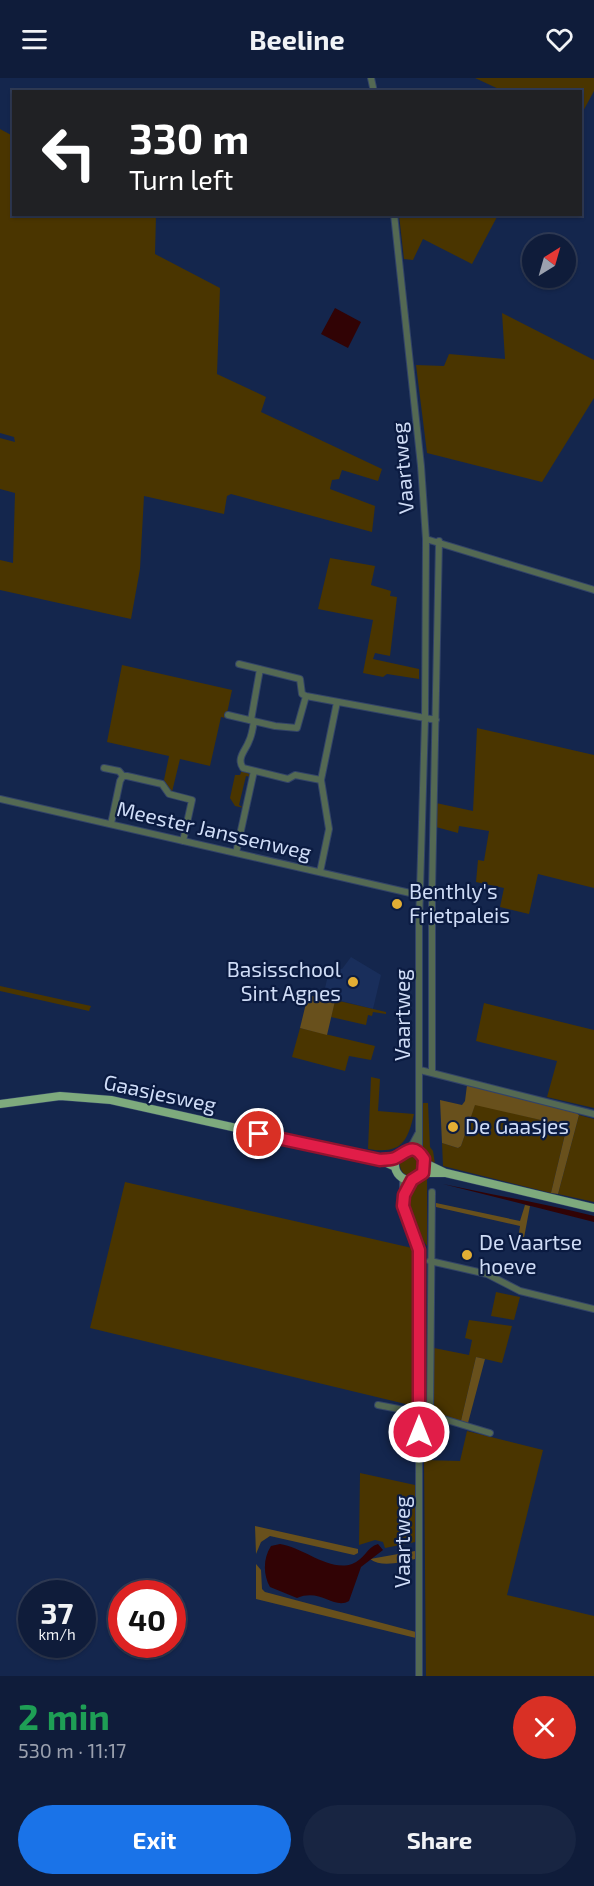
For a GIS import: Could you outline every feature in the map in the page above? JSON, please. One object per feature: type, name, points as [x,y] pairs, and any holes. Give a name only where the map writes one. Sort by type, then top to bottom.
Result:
[{"type":"main road","name":"Gaasjesweg","points":[[0,1104],[60,1096],[111,1100],[322,1149],[380,1160],[395,1167]]},
{"type":"main road","points":[[446,1173],[423,1173],[412,1180],[403,1178],[397,1173],[396,1158],[402,1152],[410,1149],[419,1152],[425,1163],[446,1173],[594,1208]]},
{"type":"main road","name":"Gaasjesweg","points":[[380,1160],[396,1158]]},
{"type":"main road","points":[[423,1173],[425,1163]]},
{"type":"street","name":"Vaartweg","points":[[394,216],[421,466],[426,539],[425,720],[420,896],[419,1152]]},
{"type":"street","points":[[426,539],[594,590]]},
{"type":"street","name":"Vaartweg","points":[[432,1073],[432,898],[439,542]]},
{"type":"street","points":[[239,664],[300,679],[302,694],[306,696],[425,720],[436,720]]},
{"type":"street","points":[[260,669],[249,744],[244,747],[241,766],[288,779],[295,774],[321,780]]},
{"type":"street","points":[[228,715],[297,728],[306,696]]},
{"type":"street","points":[[320,872],[329,829],[321,780],[337,702]]},
{"type":"street","points":[[104,768],[119,771],[123,776],[162,784],[169,794],[192,800],[183,841]]},
{"type":"street","points":[[236,853],[254,771]]},
{"type":"street","points":[[111,824],[123,776]]},
{"type":"street","name":"Meester Janssenweg","points":[[0,799],[420,896]]},
{"type":"street","points":[[420,896],[432,898]]},
{"type":"street","points":[[420,1070],[594,1114]]},
{"type":"street","name":"Vaartweg","points":[[410,1149],[418,1134]]},
{"type":"street","name":"Vaartweg","points":[[403,1178],[406,1217],[417,1240],[419,1264],[420,1676]]},
{"type":"street","points":[[404,1195],[412,1180]]},
{"type":"street","points":[[430,1415],[432,1192]]},
{"type":"street","points":[[419,1264],[430,1262],[487,1274],[520,1291],[594,1309]]},
{"type":"street","points":[[378,1405],[430,1415],[490,1433]]},
{"type":"shaded area","points":[[475,78],[594,78],[594,91],[582,113],[582,90],[501,90]]},
{"type":"shaded area","points":[[0,129],[12,135],[12,216],[156,216],[155,254],[220,288],[217,374],[266,397],[261,412],[382,469],[378,481],[342,470],[339,479],[332,480],[330,489],[375,506],[372,532],[231,494],[227,496],[224,514],[144,496],[140,569],[131,619],[0,590],[0,560],[13,563],[15,493],[0,489],[0,438],[15,442],[14,437],[0,433]]},
{"type":"shaded area","points":[[399,216],[437,218],[438,216],[497,216],[472,264],[423,239],[413,260],[404,259]]},
{"type":"shaded area","points":[[335,308],[361,322],[348,348],[321,334]]},
{"type":"shaded area","points":[[502,313],[594,360],[594,398],[542,482],[427,453],[416,365],[444,366],[449,354],[505,359]]},
{"type":"shaded area","points":[[330,558],[375,566],[371,585],[391,591],[390,596],[397,597],[390,656],[375,653],[373,659],[419,669],[419,679],[387,674],[383,677],[363,673],[373,620],[318,609]]},
{"type":"shaded area","points":[[122,665],[232,690],[226,718],[221,717],[210,766],[180,759],[172,792],[164,780],[169,756],[107,742]]},
{"type":"shaded area","points":[[477,728],[594,755],[594,888],[538,874],[529,914],[500,907],[504,888],[476,882],[478,860],[484,861],[489,831],[459,826],[458,833],[436,827],[436,803],[473,811]]},
{"type":"shaded area","points":[[242,770],[251,775],[251,777],[246,776],[239,805],[244,808],[235,806],[230,798],[235,775],[240,775]]},
{"type":"shaded area","name":"Basisschool Sint Agnes","points":[[351,957],[381,975],[373,1009],[333,999],[335,990],[325,988],[328,975],[332,976],[334,968],[342,969]]},
{"type":"shaded area","points":[[0,986],[91,1006],[89,1011],[0,991]]},
{"type":"shaded area","points":[[308,995],[335,1001],[327,1035],[300,1028]]},
{"type":"shaded area","points":[[335,1000],[386,1012],[386,1014],[373,1012],[372,1016],[368,1015],[366,1025],[331,1017]]},
{"type":"shaded area","points":[[484,1003],[594,1030],[594,1108],[547,1097],[557,1061],[476,1041]]},
{"type":"shaded area","points":[[300,1028],[375,1046],[371,1060],[349,1056],[345,1071],[292,1057]]},
{"type":"shaded area","points":[[371,1077],[380,1079],[378,1111],[414,1114],[405,1140],[395,1148],[388,1150],[368,1149]]},
{"type":"shaded area","points":[[467,1085],[573,1110],[579,1115],[558,1194],[551,1193],[567,1126],[475,1105],[461,1146],[458,1148],[442,1143],[440,1100],[462,1105],[465,1101]]},
{"type":"shaded area","points":[[423,1103],[428,1103],[430,1147],[435,1164],[429,1159],[422,1145]]},
{"type":"shaded area","points":[[475,1104],[567,1126],[551,1193],[443,1166],[442,1143],[458,1148],[461,1146]]},
{"type":"shaded area","points":[[579,1115],[594,1119],[594,1202],[558,1194]]},
{"type":"shaded area","points":[[411,1154],[419,1157],[422,1165],[419,1173],[411,1176],[403,1173],[400,1165],[403,1157]]},
{"type":"shaded area","points":[[427,1177],[427,1246],[411,1215],[408,1197],[414,1183]]},
{"type":"shaded area","points":[[125,1182],[412,1248],[416,1266],[414,1406],[90,1328]]},
{"type":"shaded area","points":[[443,1184],[594,1216],[594,1222]]},
{"type":"shaded area","points":[[436,1203],[520,1221],[525,1205],[530,1206],[523,1243],[518,1240],[520,1226],[436,1207]]},
{"type":"shaded area","points":[[496,1292],[520,1297],[514,1320],[491,1316]]},
{"type":"shaded area","points":[[469,1320],[512,1326],[502,1363],[476,1357],[461,1421],[437,1414],[434,1410],[434,1348],[469,1355],[472,1340],[465,1338]]},
{"type":"shaded area","points":[[476,1357],[485,1359],[468,1423],[461,1421]]},
{"type":"shaded area","points":[[467,1431],[543,1450],[507,1595],[594,1616],[594,1676],[426,1676],[424,1460],[460,1461]]},
{"type":"shaded area","points":[[360,1473],[415,1485],[415,1542],[385,1548],[383,1542],[375,1540],[359,1545]]},
{"type":"shaded area","points":[[255,1526],[358,1549],[358,1553],[354,1555],[270,1536],[261,1542],[256,1554]]},
{"type":"shaded area","points":[[280,1544],[325,1562],[343,1566],[360,1560],[378,1544],[383,1550],[361,1567],[349,1601],[338,1603],[313,1596],[297,1598],[270,1587],[265,1572],[266,1556],[271,1546]]},
{"type":"shaded area","points":[[415,1551],[415,1559],[398,1563],[386,1564],[370,1559]]},
{"type":"shaded area","points":[[256,1564],[261,1570],[262,1589],[265,1592],[416,1632],[416,1638],[256,1599]]},
{"type":"place","name":"Benthly's Frietpaleis","points":[[397,904]]},
{"type":"place","name":"Basisschool Sint Agnes","points":[[353,982]]},
{"type":"place","name":"De Gaasjes","points":[[453,1127]]},
{"type":"place","name":"De Vaartse hoeve","points":[[467,1255]]},
{"type":"route","points":[[259,1134],[380,1160],[396,1158],[402,1152],[410,1149],[422,1155],[425,1168],[420,1176],[412,1180],[404,1195],[403,1206],[419,1250],[419,1432]]}]
